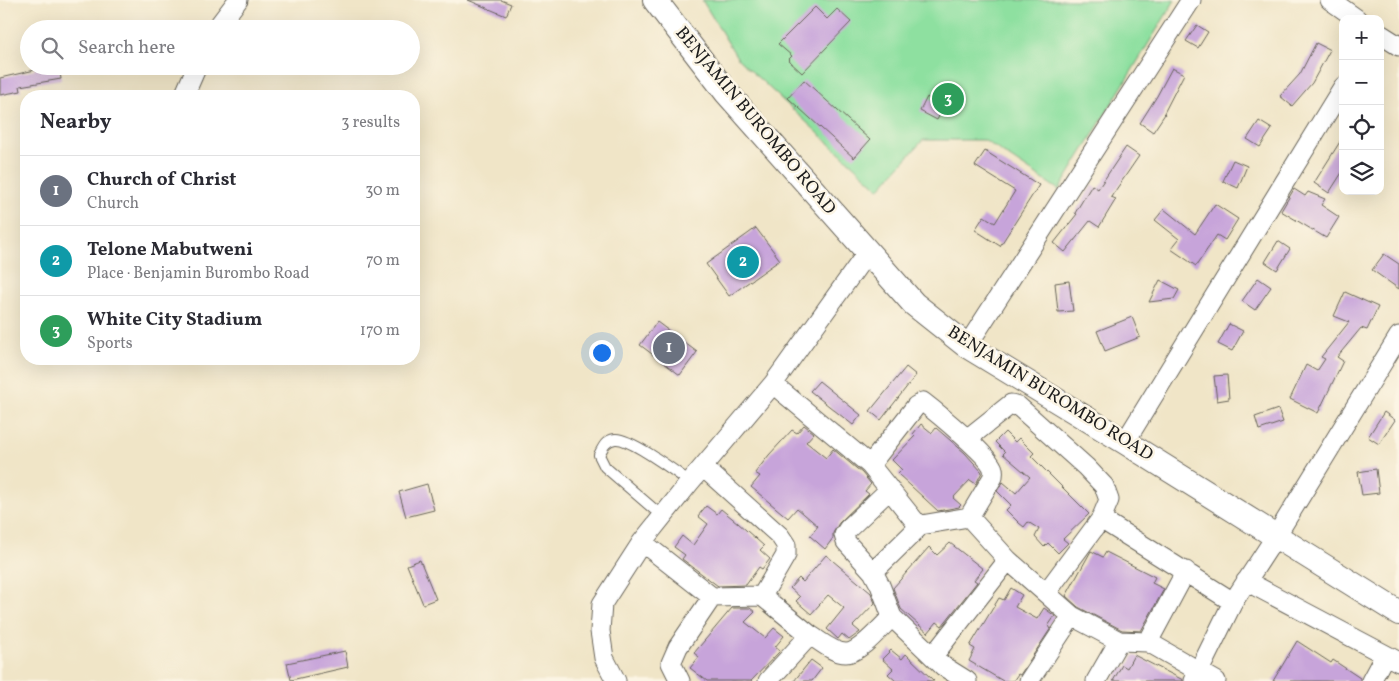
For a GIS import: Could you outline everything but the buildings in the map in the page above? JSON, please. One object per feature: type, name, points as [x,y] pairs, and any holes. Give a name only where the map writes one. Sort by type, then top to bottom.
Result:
[{"type":"street","points":[[223,20],[238,0]]},
{"type":"street","name":"BENJAMIN BUROMBO ROAD","points":[[655,0],[726,92],[914,304],[967,346],[1125,442],[1399,614]]},
{"type":"street","points":[[967,346],[1192,0]]},
{"type":"street","points":[[1330,0],[1352,15]]},
{"type":"street","points":[[1384,37],[1399,46]]},
{"type":"street","points":[[187,90],[193,75]]},
{"type":"street","points":[[1125,442],[1339,94]]},
{"type":"street","points":[[616,681],[604,658],[600,631],[602,604],[642,542],[773,384],[867,253]]},
{"type":"street","points":[[1197,676],[1233,602],[1276,536],[1399,336]]},
{"type":"street","points":[[773,384],[870,465],[920,525]]},
{"type":"street","points":[[870,465],[916,406],[923,402],[967,439],[989,461],[994,469],[993,477],[969,517],[920,525],[873,572]]},
{"type":"street","points":[[967,439],[1011,404],[1018,406],[1086,467],[1104,486],[1109,500],[1101,518],[1046,593]]},
{"type":"street","points":[[703,467],[780,536],[786,545],[786,555],[762,596]]},
{"type":"street","points":[[890,489],[848,529],[844,535],[846,542],[873,572],[892,617],[943,666],[967,681]]},
{"type":"street","points":[[969,517],[1008,560],[1072,616],[1119,640],[1148,642],[1197,676],[1216,681]]},
{"type":"street","points":[[1101,518],[1233,602]]},
{"type":"street","points":[[642,542],[712,597],[762,596],[810,635],[835,650],[845,653],[856,651],[892,617]]},
{"type":"street","points":[[933,656],[1008,560]]},
{"type":"street","points":[[1148,642],[1186,571]]},
{"type":"street","points":[[1246,581],[1392,658],[1371,681]]},
{"type":"street","points":[[680,681],[671,664],[678,647],[712,597]]},
{"type":"street","points":[[1029,681],[1072,616]]},
{"type":"street","points":[[768,681],[810,635]]},
{"type":"street","points":[[1096,681],[1119,640]]},
{"type":"lane","points":[[663,517],[605,467],[599,455],[604,444],[614,439],[628,441],[690,482]]},
{"type":"green space","points":[[702,0],[1175,0],[1059,190],[984,140],[923,140],[879,189],[738,59]]},
{"type":"place","name":"White City Stadium","points":[[948,99]]},
{"type":"place","name":"Telone Mabutweni","points":[[743,262]]},
{"type":"place","name":"Church of Christ","points":[[669,348]]}]
